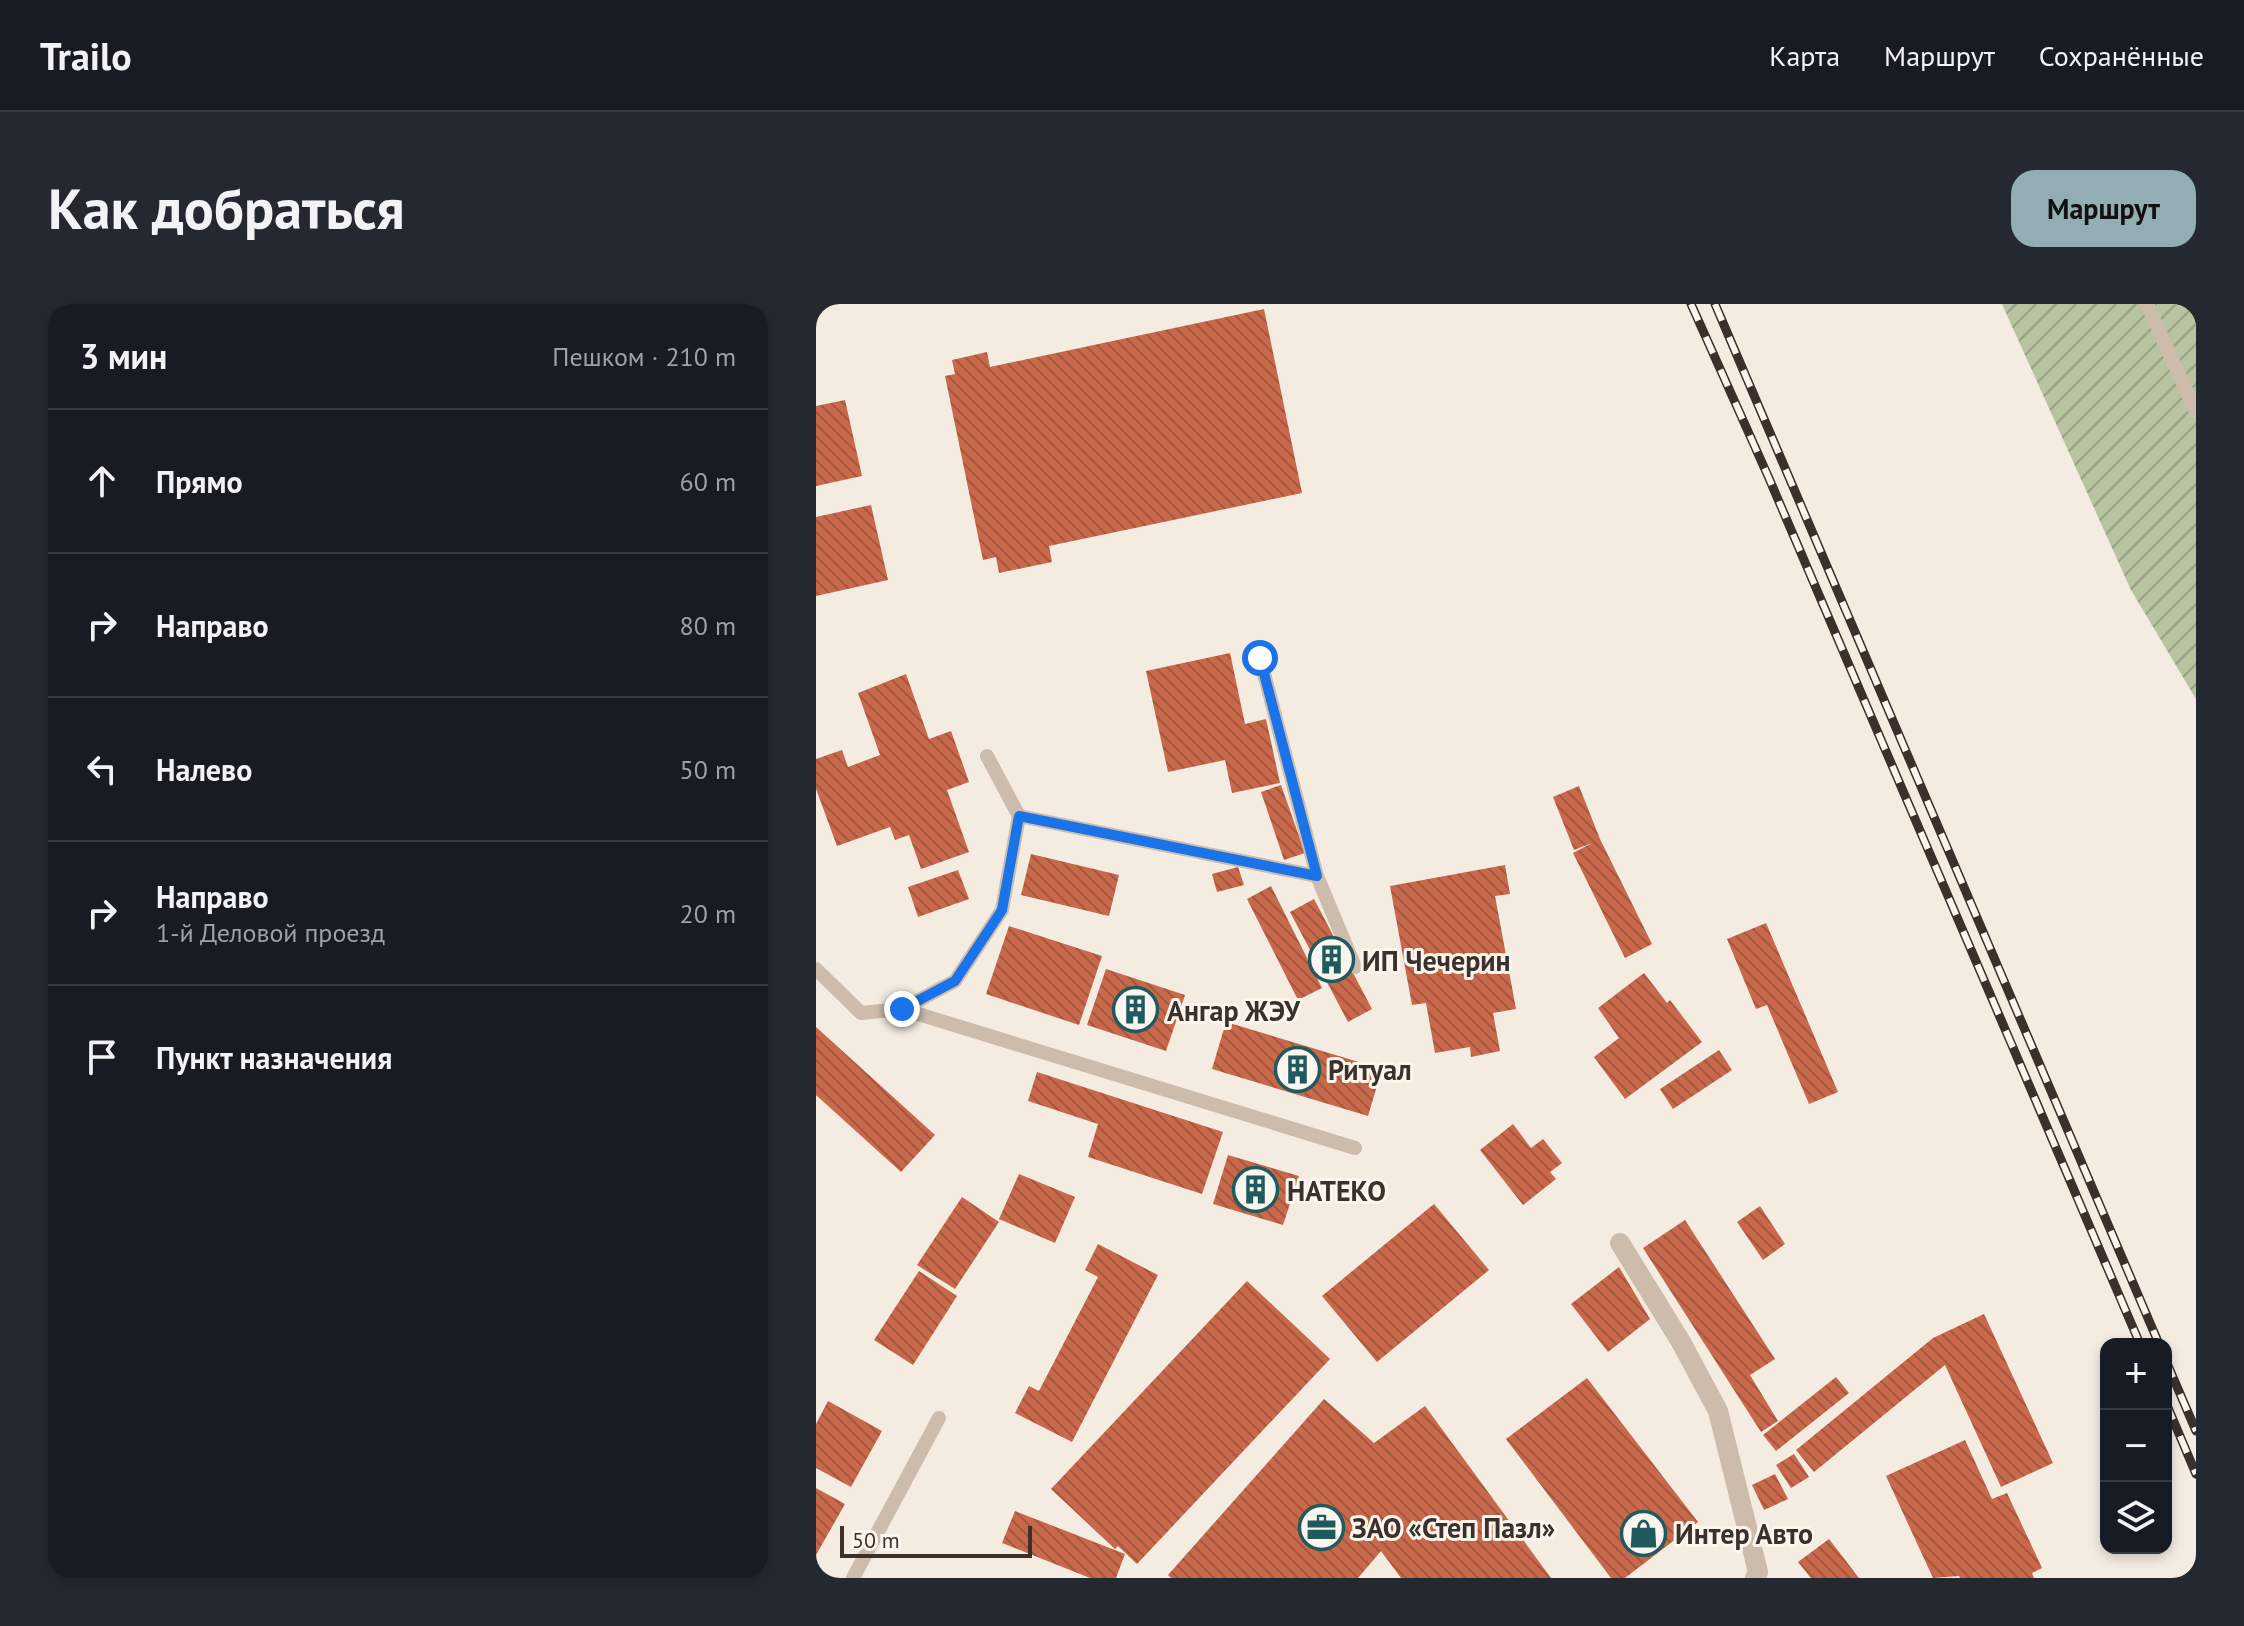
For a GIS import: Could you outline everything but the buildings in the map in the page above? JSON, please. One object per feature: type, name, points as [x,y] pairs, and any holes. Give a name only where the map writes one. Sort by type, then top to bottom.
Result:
[{"type":"street","points":[[1620,1243],[1681,1342],[1718,1411],[1759,1576]]},
{"type":"lane","points":[[2147,304],[2196,412]]},
{"type":"lane","points":[[1260,658],[1317,876],[1355,967]]},
{"type":"lane","points":[[816,969],[861,1013],[902,1009],[955,981],[1002,910],[1019,816],[987,756]]},
{"type":"lane","points":[[1019,816],[1317,876]]},
{"type":"lane","points":[[902,1009],[1355,1148]]},
{"type":"lane","points":[[853,1578],[939,1418]]},
{"type":"green space","points":[[2002,304],[2196,304],[2196,699],[2131,590]]},
{"type":"railway","points":[[1691,304],[1768,476],[2137,1338]]},
{"type":"railway","points":[[1715,304],[2156,1338]]},
{"type":"railway","points":[[2172,1375],[2196,1431]]},
{"type":"railway","points":[[2169,1410],[2196,1474]]},
{"type":"place","name":"ИП Чечерин","points":[[1331,960]]},
{"type":"place","name":"Ангар ЖЭУ","points":[[1136,1010]]},
{"type":"place","name":"Ритуал","points":[[1297,1069]]},
{"type":"place","name":"НАТЕКО","points":[[1256,1190]]},
{"type":"place","name":"ЗАО «Степ Пазл»","points":[[1321,1527]]},
{"type":"place","name":"Интер Авто","points":[[1644,1533]]},
{"type":"route","points":[[902,1009],[955,981],[1002,910],[1019,816],[1317,876],[1260,658]]}]
